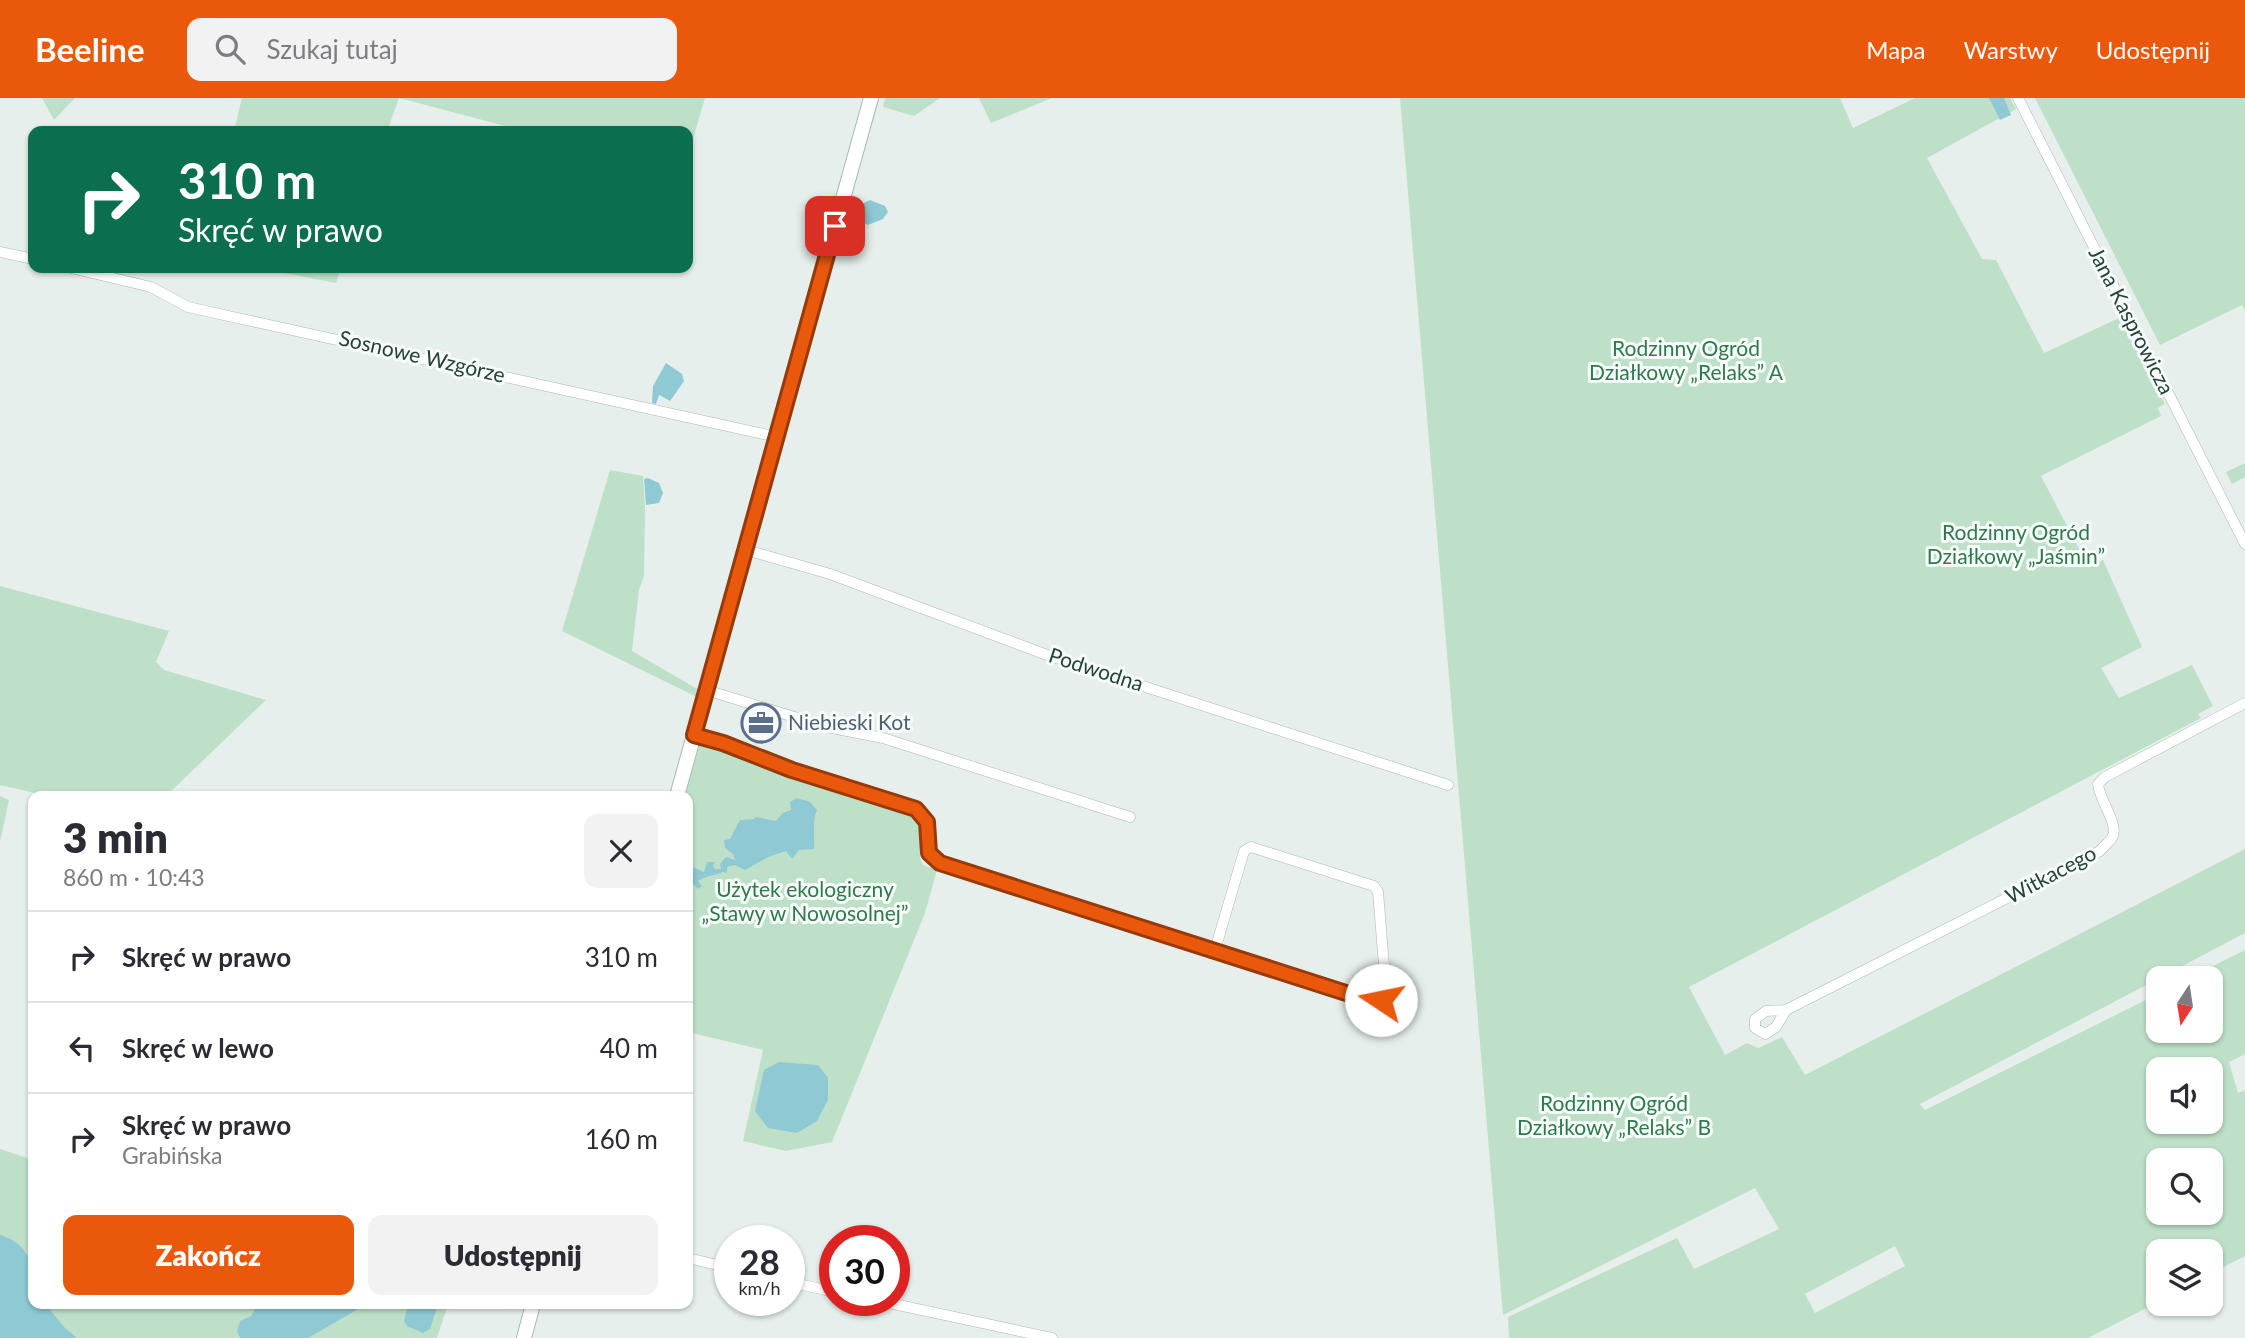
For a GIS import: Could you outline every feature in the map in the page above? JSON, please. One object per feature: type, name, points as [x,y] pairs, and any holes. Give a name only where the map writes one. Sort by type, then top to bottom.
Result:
[{"type":"street","points":[[678,791],[871,98]]},
{"type":"street","name":"Jana Kasprowicza","points":[[2018,98],[2245,544]]},
{"type":"street","points":[[0,252],[28,258]]},
{"type":"street","name":"Sosnowe Wzgórze","points":[[92,273],[151,287],[188,307],[777,437]]},
{"type":"street","name":"Podwodna","points":[[746,550],[830,574],[1048,655],[1448,785]]},
{"type":"street","points":[[706,690],[827,727],[883,738],[1130,817]]},
{"type":"street","name":"Witkacego","points":[[1786,1010],[2100,851],[2112,838],[2115,829],[2098,784],[2105,777],[2245,703]]},
{"type":"street","points":[[694,735],[723,743],[792,770],[916,809],[927,822],[929,853],[940,863],[1371,1001],[1381,1000],[1386,990],[1378,892],[1374,886],[1251,847],[1244,851],[1215,950]]},
{"type":"street","points":[[693,1259],[714,1264]]},
{"type":"street","points":[[910,1308],[1052,1338]]},
{"type":"street","points":[[524,1338],[532,1309]]},
{"type":"green space","points":[[42,98],[75,98],[54,120]]},
{"type":"green space","points":[[242,98],[399,98],[389,126],[235,126]]},
{"type":"green space","points":[[399,98],[705,98],[693,139],[693,126],[505,126]]},
{"type":"green space","points":[[885,98],[940,98],[914,116],[883,107]]},
{"type":"green space","points":[[979,98],[1052,98],[991,123]]},
{"type":"green space","points":[[1400,98],[1840,98],[1853,128],[1915,98],[2010,98],[2016,109],[1927,158],[1982,259],[1996,260],[2044,353],[2119,318],[2165,404],[2158,408],[2161,416],[2041,476],[2088,566],[2103,560],[2142,647],[2101,668],[2119,698],[2192,665],[2213,706],[2198,714],[2201,718],[1689,987],[1725,1055],[1747,1043],[1758,1048],[1782,1037],[1805,1075],[2245,849],[2245,933],[2182,966],[2146,966],[2146,985],[1920,1104],[1925,1110],[2146,1000],[2146,1043],[2223,1043],[2223,966],[2213,966],[2245,950],[2245,1054],[2229,1062],[2238,1093],[2245,1090],[2245,1256],[2223,1267],[2223,1239],[2146,1239],[2146,1308],[2088,1338],[1509,1338],[1508,1317],[1677,1238],[1694,1269],[1779,1229],[1755,1188],[1503,1315]],"holes":[[[1895,1246],[1905,1266],[1815,1313],[1805,1294]]]},
{"type":"green space","points":[[2035,98],[2245,98],[2245,310],[2242,305],[2160,345]]},
{"type":"green space","points":[[285,273],[339,273],[336,283]]},
{"type":"green space","points":[[2245,463],[2245,477],[2232,484],[2226,472]]},
{"type":"green space","points":[[610,470],[643,476],[644,576],[639,590],[632,651],[699,690],[697,697],[562,631]]},
{"type":"green space","points":[[0,586],[169,631],[156,662],[164,670],[266,700],[171,791],[28,791],[0,785]]},
{"type":"green space","name":"Użytek ekologiczny „Stawy w Nowosolnej”","points":[[700,743],[909,811],[920,824],[920,858],[923,865],[937,870],[925,913],[832,1142],[786,1151],[743,1141],[763,1050],[693,1033],[693,791],[686,791]]},
{"type":"green space","points":[[0,796],[9,800],[0,842]]},
{"type":"green space","points":[[0,1149],[28,1158],[28,1309],[446,1309],[437,1338],[0,1338]]},
{"type":"water","points":[[1989,98],[2004,98],[2011,115],[2000,120]]},
{"type":"water","points":[[870,200],[885,206],[888,212],[883,219],[868,225],[858,220],[861,204]]},
{"type":"water","points":[[666,363],[682,374],[684,381],[670,401],[659,395],[656,404],[652,403],[653,386]]},
{"type":"water","points":[[644,479],[659,483],[663,493],[659,503],[646,505]]},
{"type":"water","points":[[797,798],[810,802],[817,810],[814,849],[799,850],[792,859],[786,851],[768,857],[745,870],[735,865],[727,867],[727,873],[698,881],[702,886],[698,889],[693,883],[693,867],[704,872],[707,862],[715,862],[715,869],[721,869],[720,864],[726,857],[735,860],[733,854],[725,848],[724,840],[730,839],[740,820],[756,817],[776,821],[783,813],[791,810],[790,802]]},
{"type":"water","points":[[779,1062],[818,1065],[828,1078],[828,1100],[817,1121],[797,1133],[768,1128],[755,1111],[764,1070]]},
{"type":"water","points":[[0,1235],[20,1246],[28,1258],[28,1309],[49,1309],[77,1338],[0,1338]]},
{"type":"water","points":[[255,1309],[358,1309],[308,1338],[240,1338],[237,1331],[240,1321],[251,1316]]},
{"type":"water","points":[[407,1309],[436,1309],[430,1329],[423,1333],[407,1326],[404,1321]]},
{"type":"place","name":"Niebieski Kot","points":[[761,723]]},
{"type":"route","points":[[835,226],[694,735],[723,743],[792,770],[916,809],[927,822],[929,853],[940,863],[1371,1001],[1381,1000]]},
{"type":"park label","name":"Rodzinny Ogród Działkowy „Relaks” A","points":[[1686,361]]},
{"type":"park label","name":"Rodzinny Ogród Działkowy „Jaśmin”","points":[[2016,545]]},
{"type":"park label","name":"Rodzinny Ogród Działkowy „Relaks” B","points":[[1614,1116]]}]
